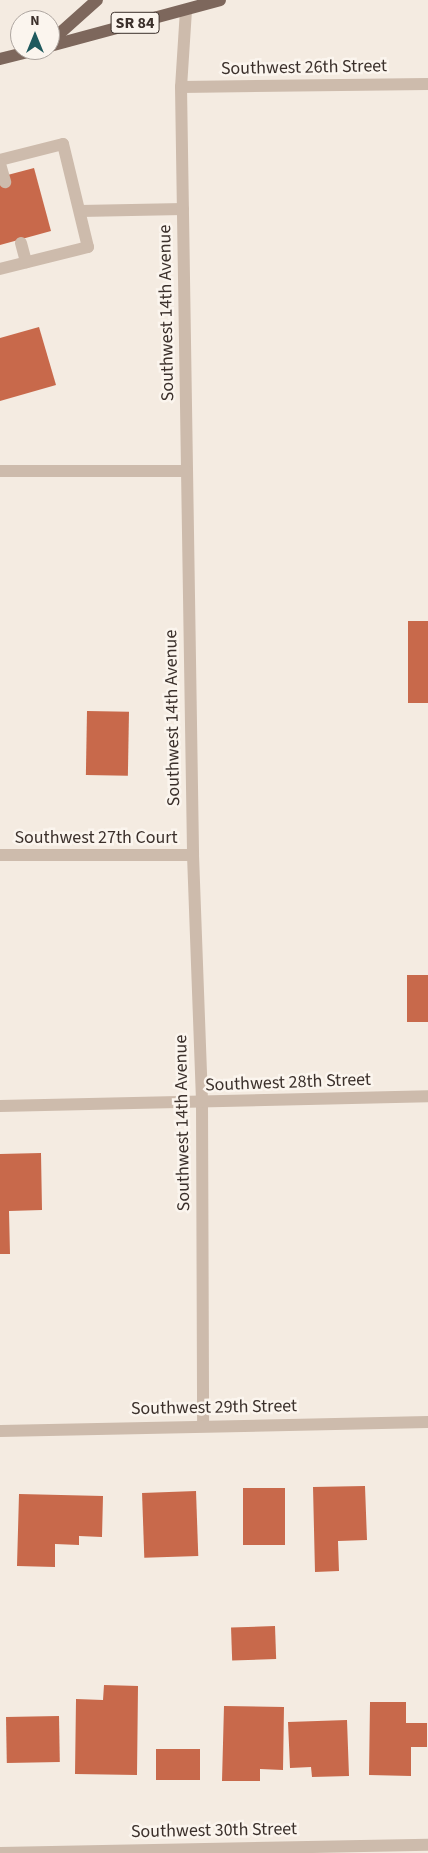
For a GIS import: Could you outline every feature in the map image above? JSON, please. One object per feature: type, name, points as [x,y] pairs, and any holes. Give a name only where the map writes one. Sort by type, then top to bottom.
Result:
[{"type":"main road","points":[[60,33],[97,0]]},
{"type":"main road","name":"SR 84","points":[[60,43],[187,5],[220,0]]},
{"type":"street","name":"Southwest 14th Avenue","points":[[187,5],[181,87],[182,209],[193,855],[202,1103],[203,1426]]},
{"type":"street","name":"Southwest 26th Street","points":[[181,87],[428,84]]},
{"type":"street","points":[[0,160],[63,144],[88,247],[0,269]]},
{"type":"street","points":[[0,164],[5,182]]},
{"type":"street","points":[[80,211],[182,209]]},
{"type":"street","points":[[21,243],[26,262]]},
{"type":"street","points":[[0,471],[186,470]]},
{"type":"street","name":"Southwest 27th Court","points":[[0,856],[193,855]]},
{"type":"street","name":"Southwest 28th Street","points":[[0,1106],[202,1103],[428,1096]]},
{"type":"street","name":"Southwest 29th Street","points":[[0,1431],[428,1422]]},
{"type":"street","name":"Southwest 30th Street","points":[[0,1853],[428,1845]]},
{"type":"building","points":[[34,168],[51,231],[0,245],[0,177]]},
{"type":"building","points":[[39,327],[56,385],[0,401],[0,338]]},
{"type":"building","points":[[408,621],[428,621],[428,703],[408,703]]},
{"type":"building","points":[[87,711],[129,712],[128,776],[86,775]]},
{"type":"building","points":[[407,975],[428,975],[428,1022],[407,1022]]},
{"type":"building","points":[[41,1153],[42,1210],[9,1211],[10,1254],[0,1254],[0,1154]]},
{"type":"building","points":[[365,1486],[367,1540],[338,1541],[339,1571],[315,1572],[313,1487]]},
{"type":"building","points":[[243,1488],[285,1488],[285,1545],[243,1545]]},
{"type":"building","points":[[196,1491],[198,1556],[144,1558],[142,1493]]},
{"type":"building","points":[[19,1494],[103,1496],[102,1537],[79,1536],[79,1545],[55,1544],[55,1567],[17,1566]]},
{"type":"building","points":[[275,1626],[276,1659],[232,1661],[231,1628]]},
{"type":"building","points":[[104,1685],[138,1686],[137,1775],[75,1774],[76,1699],[103,1700]]},
{"type":"building","points":[[370,1702],[406,1702],[406,1723],[427,1723],[427,1747],[411,1747],[411,1776],[369,1775]]},
{"type":"building","points":[[224,1706],[284,1707],[283,1770],[260,1769],[260,1781],[222,1781]]},
{"type":"building","points":[[59,1716],[60,1762],[7,1763],[6,1717]]},
{"type":"building","points":[[347,1720],[349,1776],[312,1777],[311,1767],[290,1768],[288,1722]]},
{"type":"building","points":[[156,1749],[200,1749],[200,1780],[156,1780]]}]
